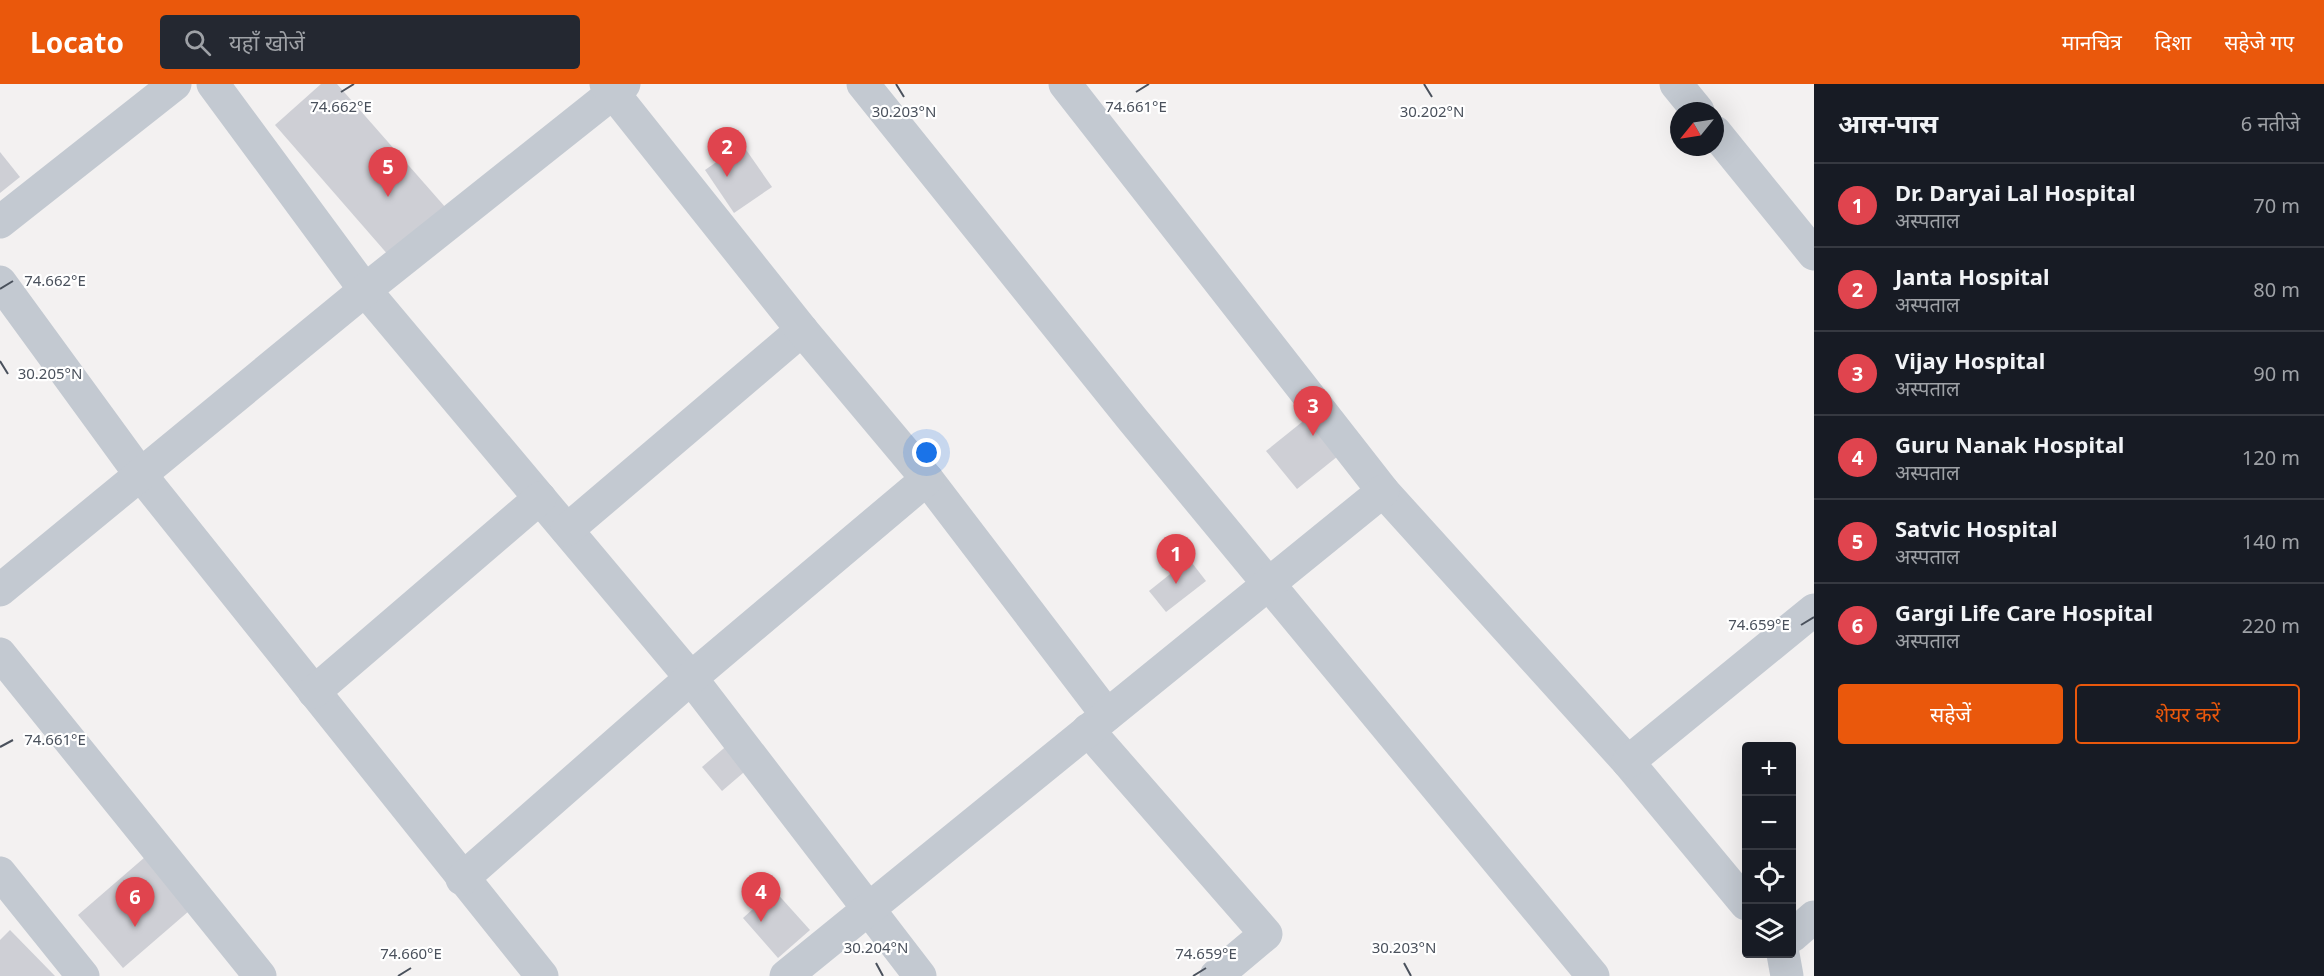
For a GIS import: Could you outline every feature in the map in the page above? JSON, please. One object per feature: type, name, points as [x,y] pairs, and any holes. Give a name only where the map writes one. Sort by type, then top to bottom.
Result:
[{"type":"street","points":[[0,222],[175,84]]},
{"type":"street","points":[[213,84],[365,290],[691,678],[920,976]]},
{"type":"street","points":[[863,84],[1133,420],[1593,976]]},
{"type":"street","points":[[1065,84],[1383,491],[1628,762],[1742,899]]},
{"type":"street","points":[[1676,84],[1691,102]]},
{"type":"street","points":[[0,590],[614,87],[802,330],[927,479],[1098,723],[1266,934],[1216,976]]},
{"type":"street","points":[[1724,143],[1814,254]]},
{"type":"street","points":[[0,282],[140,474],[462,879],[542,976]]},
{"type":"street","points":[[567,530],[802,330]]},
{"type":"street","points":[[462,879],[691,678],[927,479]]},
{"type":"street","points":[[786,976],[1383,491]]},
{"type":"street","points":[[314,692],[540,498]]},
{"type":"street","points":[[1628,762],[1814,610]]},
{"type":"street","points":[[0,654],[260,976]]},
{"type":"street","points":[[0,873],[83,976]]},
{"type":"street","points":[[1796,932],[1814,917]]},
{"type":"street","points":[[1784,958],[1787,976]]},
{"type":"building","points":[[321,84],[337,84],[446,208],[390,257],[275,125]]},
{"type":"building","points":[[742,144],[772,187],[734,213],[705,170]]},
{"type":"building","points":[[0,152],[20,177],[0,193]]},
{"type":"building","points":[[1312,414],[1343,452],[1297,489],[1266,451]]},
{"type":"building","points":[[1189,559],[1206,581],[1166,612],[1149,591]]},
{"type":"building","points":[[730,743],[750,767],[722,791],[702,767]]},
{"type":"building","points":[[159,845],[204,898],[123,968],[78,915]]},
{"type":"building","points":[[774,890],[810,930],[778,958],[743,918]]},
{"type":"building","points":[[10,930],[55,976],[0,976],[0,940]]},
{"type":"place","name":"Janta Hospital","points":[[727,177]]},
{"type":"place","name":"Satvic Hospital","points":[[388,197]]},
{"type":"place","name":"Vijay Hospital","points":[[1313,436]]},
{"type":"place","name":"Dr. Daryai Lal Hospital","points":[[1176,584]]},
{"type":"place","name":"Guru Nanak Hospital","points":[[761,922]]},
{"type":"place","name":"Gargi Life Care Hospital","points":[[135,927]]}]
